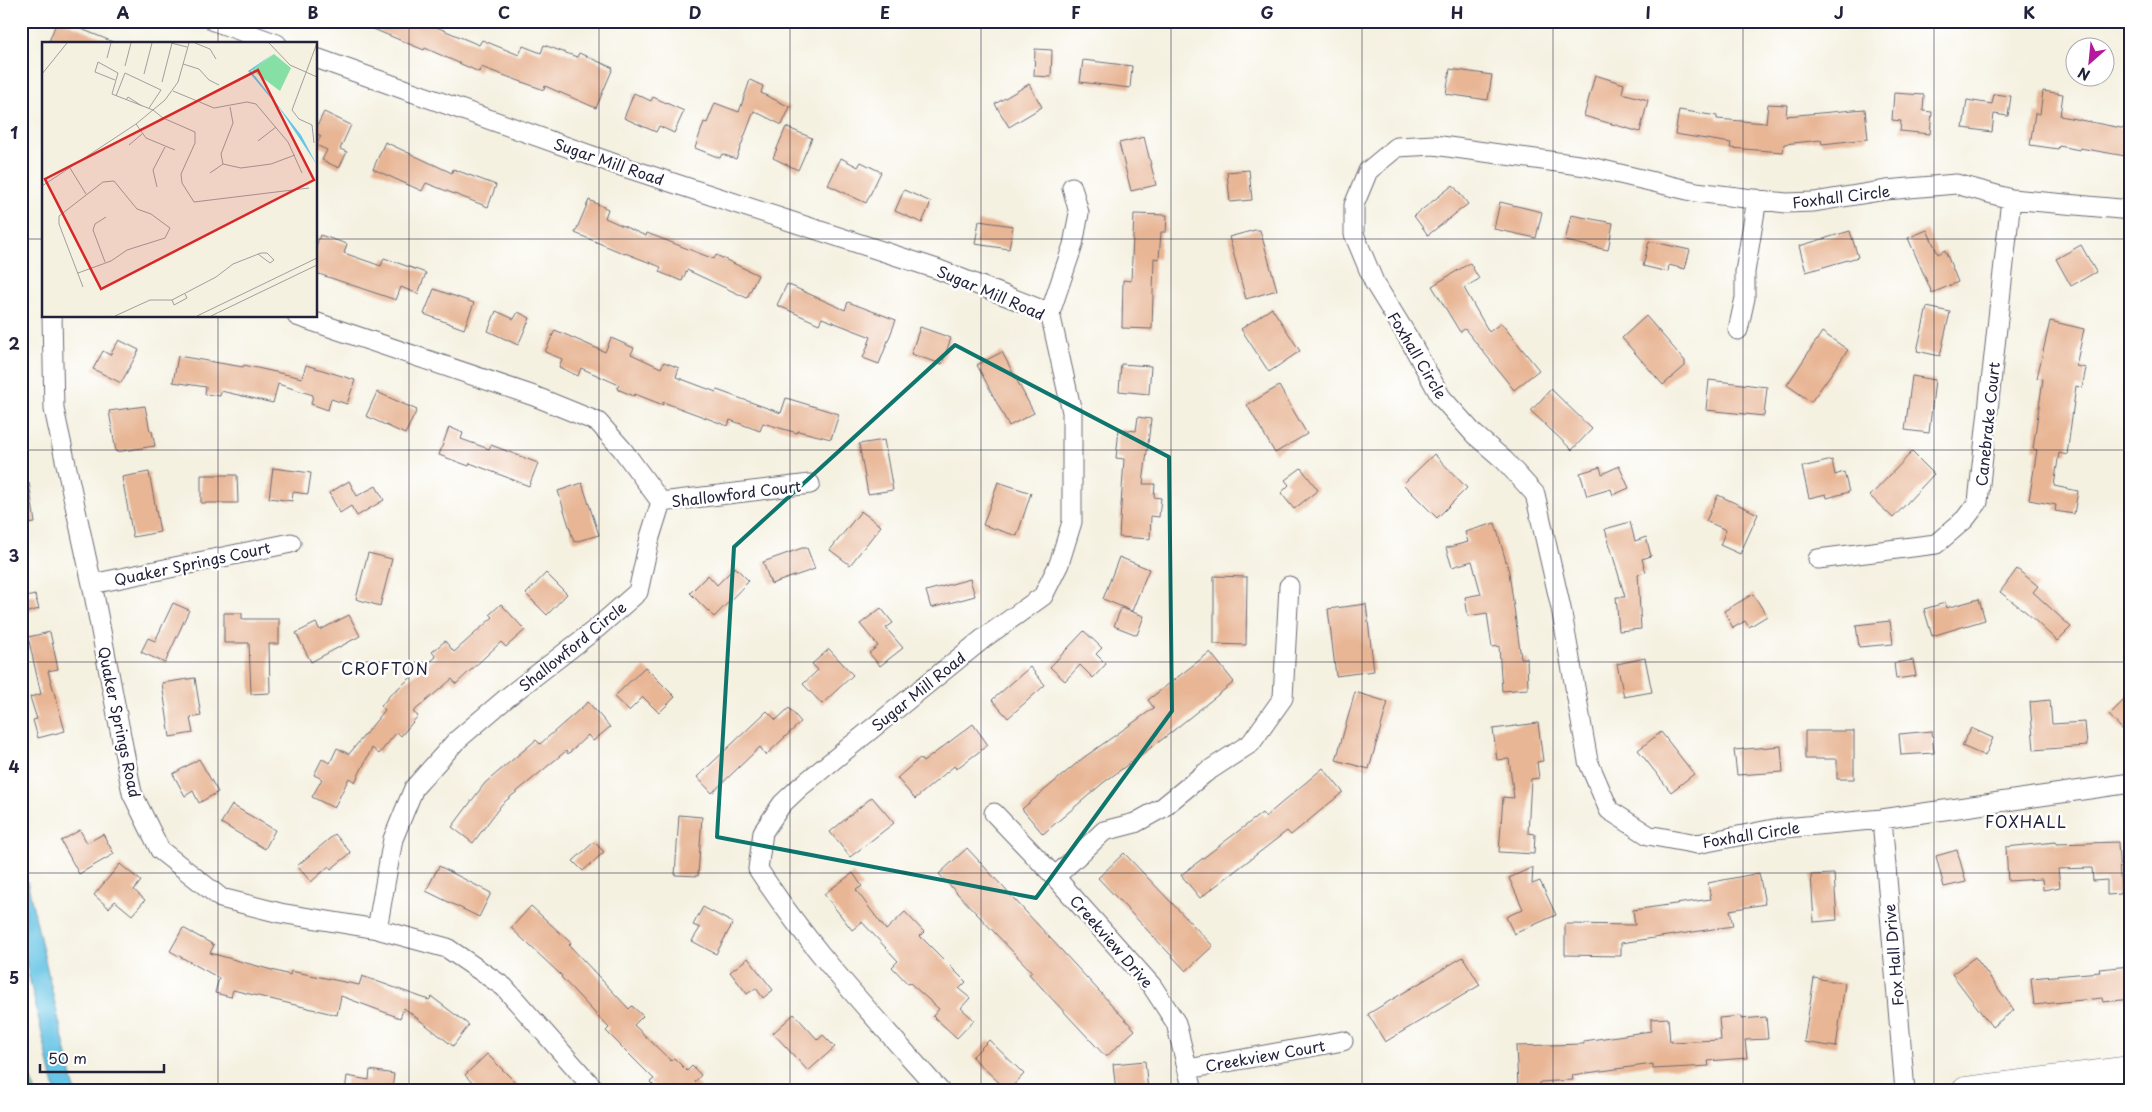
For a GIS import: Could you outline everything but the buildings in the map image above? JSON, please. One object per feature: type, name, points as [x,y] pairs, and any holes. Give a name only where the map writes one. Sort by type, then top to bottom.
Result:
[{"type":"main road","points":[[1966,1091],[2131,1070]]},
{"type":"street","points":[[214,21],[272,42]]},
{"type":"street","name":"Sugar Mill Road","points":[[318,59],[618,165],[937,269],[1050,313],[1072,412],[1072,522],[1059,564],[1043,596],[976,644],[800,786],[782,804],[763,832],[758,869],[781,905],[862,1003],[940,1091]]},
{"type":"street","name":"Foxhall Circle","points":[[2131,210],[2011,199],[1956,184],[1886,190],[1814,202],[1786,203],[1696,192],[1586,166],[1434,145],[1397,148],[1368,171],[1354,205],[1354,234],[1374,282],[1409,339],[1441,397],[1474,434],[1504,460],[1535,494],[1561,608],[1588,760],[1609,810],[1648,835],[1697,844],[1774,829],[1882,819],[2131,783]]},
{"type":"street","points":[[1050,313],[1073,245],[1078,213],[1072,187]]},
{"type":"street","points":[[1738,330],[1744,298],[1745,272],[1756,199]]},
{"type":"street","name":"Canebrake Court","points":[[1818,559],[1936,544],[1965,519],[1978,502],[2011,199]]},
{"type":"street","name":"Quaker Springs Road","points":[[52,318],[54,409],[92,584],[132,794],[160,850],[221,898],[280,913],[377,929],[446,948],[504,987],[596,1091]]},
{"type":"street","points":[[303,318],[534,396],[598,422],[622,449],[661,502]]},
{"type":"street","name":"Shallowford Court","points":[[661,502],[810,484]]},
{"type":"street","name":"Shallowford Circle","points":[[377,929],[393,839],[414,788],[456,741],[597,628],[638,592],[650,537],[661,502]]},
{"type":"street","name":"Quaker Springs Court","points":[[92,584],[291,543]]},
{"type":"street","points":[[1055,877],[1104,832],[1135,823],[1162,808],[1205,773],[1251,744],[1283,698],[1289,586]]},
{"type":"street","name":"Creekview Drive","points":[[994,813],[1055,877],[1152,986],[1176,1022],[1193,1091]]},
{"type":"street","name":"Fox Hall Drive","points":[[1882,819],[1905,1091]]},
{"type":"street","name":"Creekview Court","points":[[1188,1069],[1343,1041]]},
{"type":"highlighted area","points":[[955,345],[1169,457],[1172,711],[1036,898],[717,837],[734,547]]},
{"type":"green space","points":[[21,1053],[35,1090],[35,1091],[21,1091]]},
{"type":"water","points":[[21,855],[75,1091],[55,1091],[21,941]]},
{"type":"district","name":"CROFTON","points":[[385,668]]},
{"type":"district","name":"FOXHALL","points":[[2026,821]]}]
